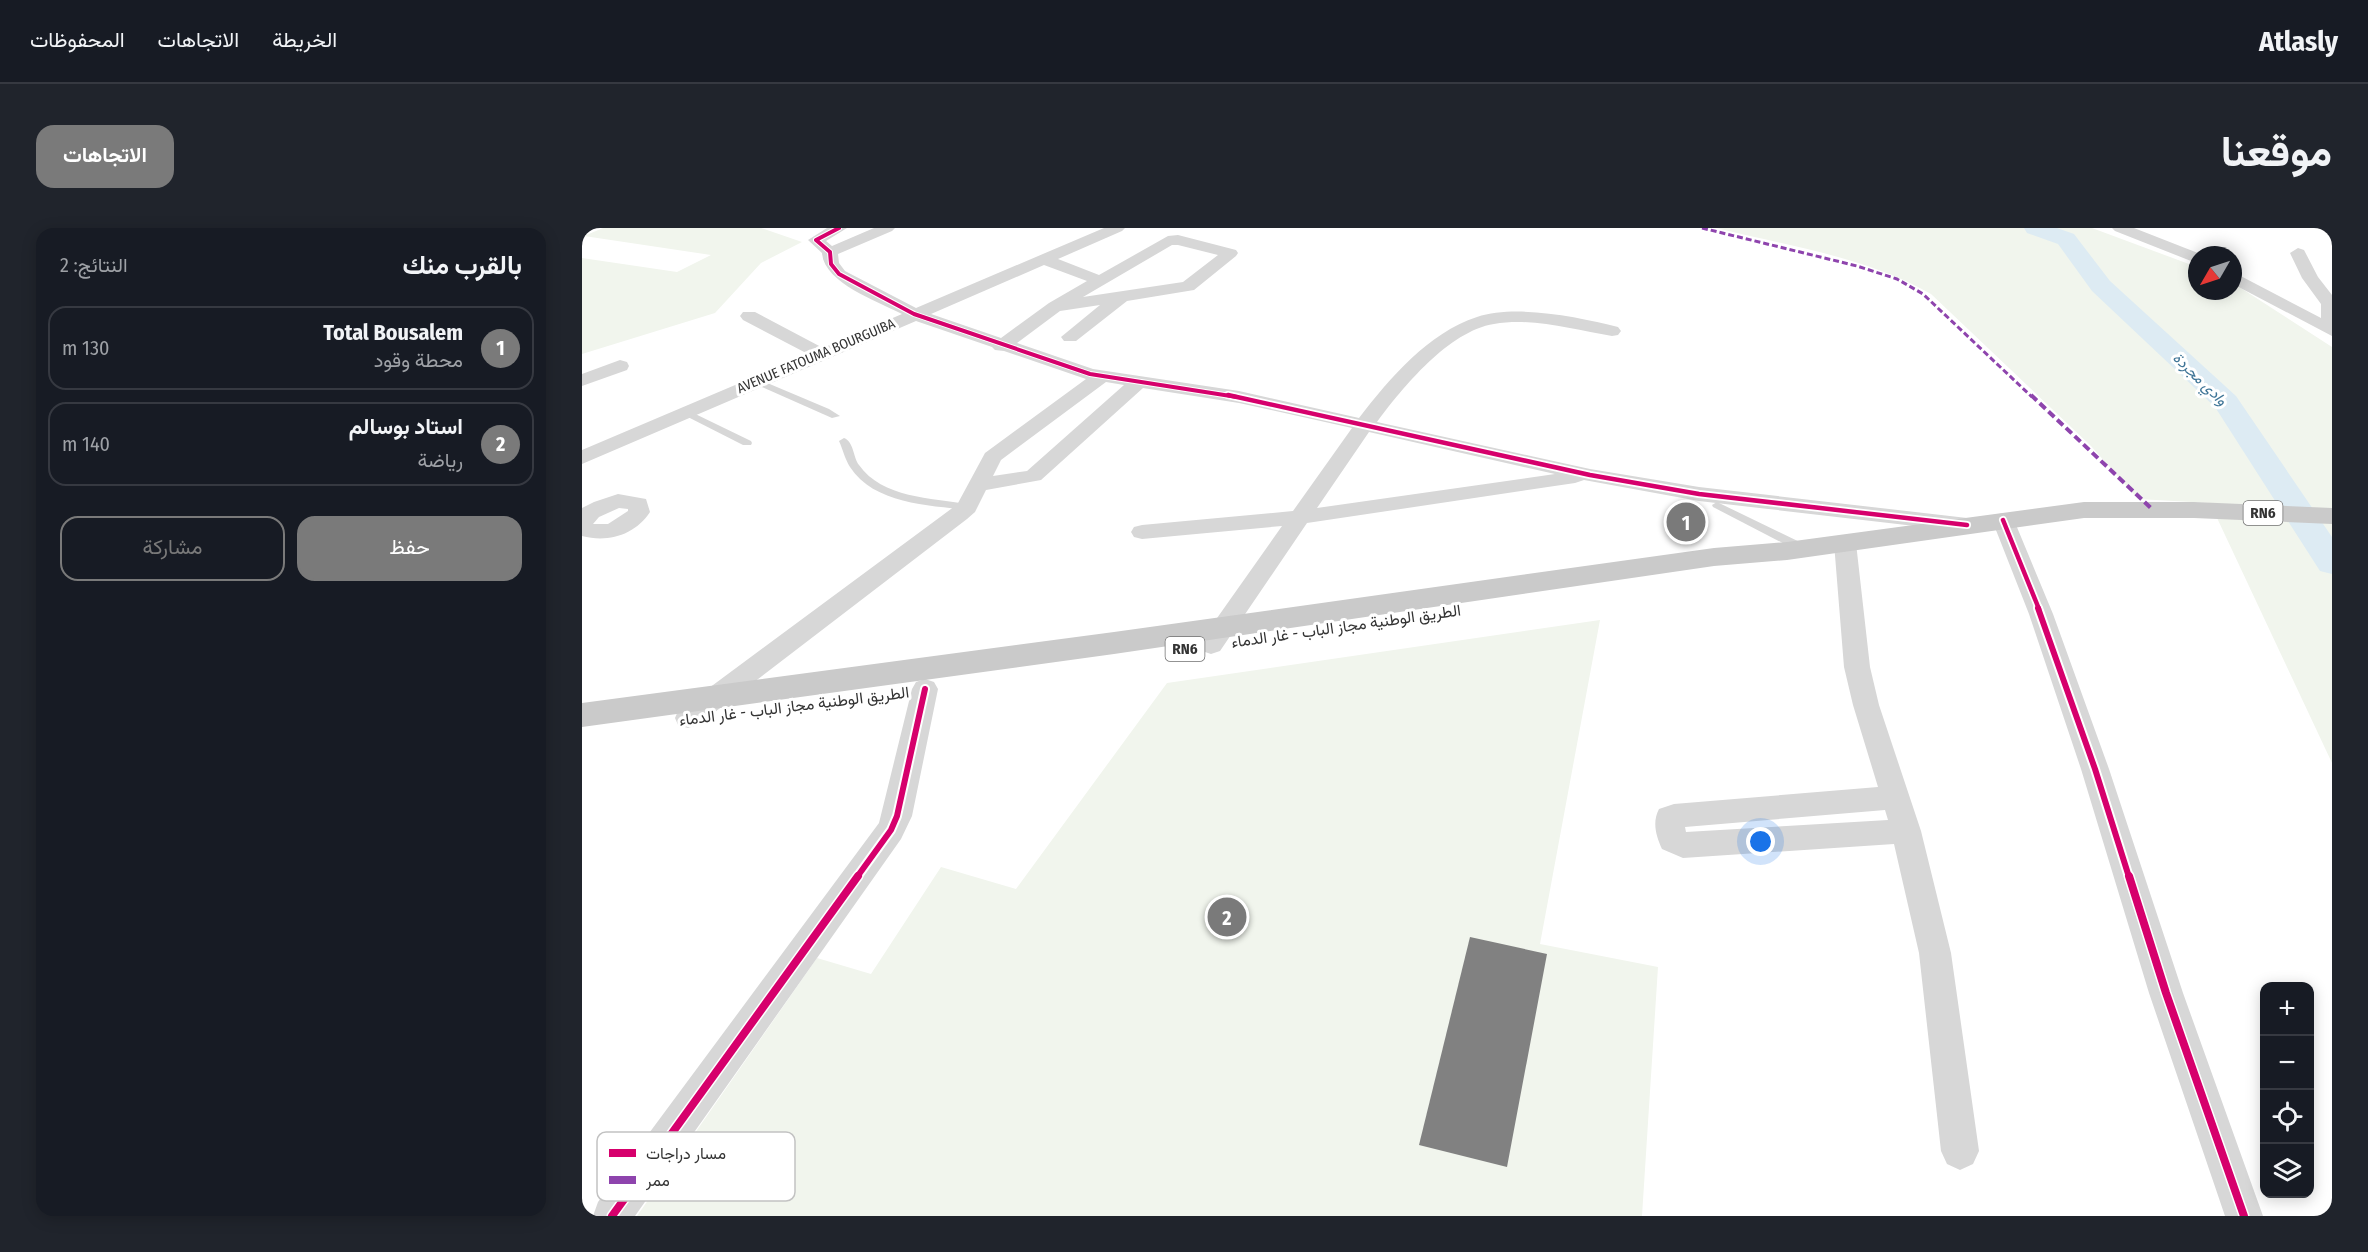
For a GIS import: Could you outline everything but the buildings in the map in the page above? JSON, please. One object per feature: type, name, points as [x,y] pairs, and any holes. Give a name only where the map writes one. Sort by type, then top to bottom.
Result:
[{"type":"main road","name":"الطريق الوطنية مجاز الباب - غار الدماء","points":[[582,715],[717,695],[1013,665],[1559,587],[1723,570],[1795,550],[2084,510],[2194,510],[2332,516]]},
{"type":"main road","name":"الطريق الوطنية مجاز الباب - غار الدماء","points":[[582,735],[688,718],[925,689],[1013,665]]},
{"type":"street","points":[[839,228],[817,238],[818,242],[830,252],[831,264],[839,274],[914,314],[1001,346],[1101,377],[1239,397],[1590,475],[1699,494],[1966,525]]},
{"type":"street","points":[[830,252],[887,228]]},
{"type":"street","name":"AVENUE FATOUMA BOURGUIBA","points":[[582,458],[1117,228]]},
{"type":"street","points":[[2120,228],[2188,254]]},
{"type":"street","points":[[2169,228],[2188,252]]},
{"type":"street","points":[[1001,346],[1054,307],[1098,280],[1173,240],[1204,245],[1230,253],[1188,286],[1054,307]]},
{"type":"street","points":[[2298,253],[2315,286],[2330,304],[2331,330]]},
{"type":"street","points":[[1043,259],[1098,280]]},
{"type":"street","points":[[2242,282],[2331,330]]},
{"type":"street","points":[[1070,337],[1122,296]]},
{"type":"street","points":[[749,316],[822,354]]},
{"type":"street","points":[[1217,636],[1363,425],[1423,357],[1440,344],[1481,322],[1511,318],[1612,331]]},
{"type":"street","points":[[582,380],[621,366]]},
{"type":"street","points":[[688,718],[967,507],[992,457],[1101,377]]},
{"type":"street","points":[[978,485],[1034,476],[1140,381]]},
{"type":"street","points":[[1142,532],[1300,517],[1590,475]]},
{"type":"street","points":[[2003,520],[2041,614],[2095,768],[2166,993],[2244,1216]]},
{"type":"street","points":[[1845,543],[1857,667],[1866,705],[1906,831],[1935,953],[1960,1151]]},
{"type":"street","points":[[673,1132],[891,830],[897,816],[925,689]]},
{"type":"street","points":[[1896,797],[1674,816],[1669,822],[1673,840],[1683,845],[1906,831]]},
{"type":"street","points":[[612,1216],[623,1201]]},
{"type":"lane","points":[[758,382],[783,396],[835,416]]},
{"type":"lane","points":[[685,412],[747,443]]},
{"type":"lane","points":[[844,441],[855,467],[869,480],[884,489],[905,496],[967,507]]},
{"type":"lane","points":[[1716,505],[1795,550]]},
{"type":"shaded area","points":[[603,228],[761,228],[802,242],[761,263],[715,313],[582,354],[582,258],[677,272],[711,255],[584,236]]},
{"type":"shaded area","points":[[1716,228],[2092,228],[2188,264],[2188,300],[2242,300],[2242,289],[2332,347],[2332,763],[2210,503],[2138,499],[2091,446],[1931,294],[1881,271],[1799,247]]},
{"type":"shaded area","points":[[1600,620],[1540,944],[1658,967],[1642,1216],[637,1216],[647,1201],[795,1201],[795,1132],[696,1132],[817,958],[871,974],[941,867],[1016,889],[1167,683]]},
{"type":"waterway","name":"وادي مجردة","points":[[2035,228],[2066,239],[2101,286],[2226,402],[2332,563]]},
{"type":"marked path","points":[[1702,228],[1857,266],[1897,279],[1923,294],[2152,509]]},
{"type":"cycle path","points":[[839,228],[816,240],[830,252],[831,264],[839,274],[914,314],[1090,374],[1239,397],[1590,475],[1699,494],[1967,525]]},
{"type":"cycle path","points":[[2003,520],[2041,614],[2095,769],[2166,993],[2244,1216]]},
{"type":"cycle path","points":[[673,1132],[891,830],[897,816],[925,689]]},
{"type":"cycle path","points":[[612,1216],[623,1201]]},
{"type":"place","name":"Total Bousalem","points":[[1686,522]]},
{"type":"place","name":"استاد بوسالم","points":[[1227,917]]}]
